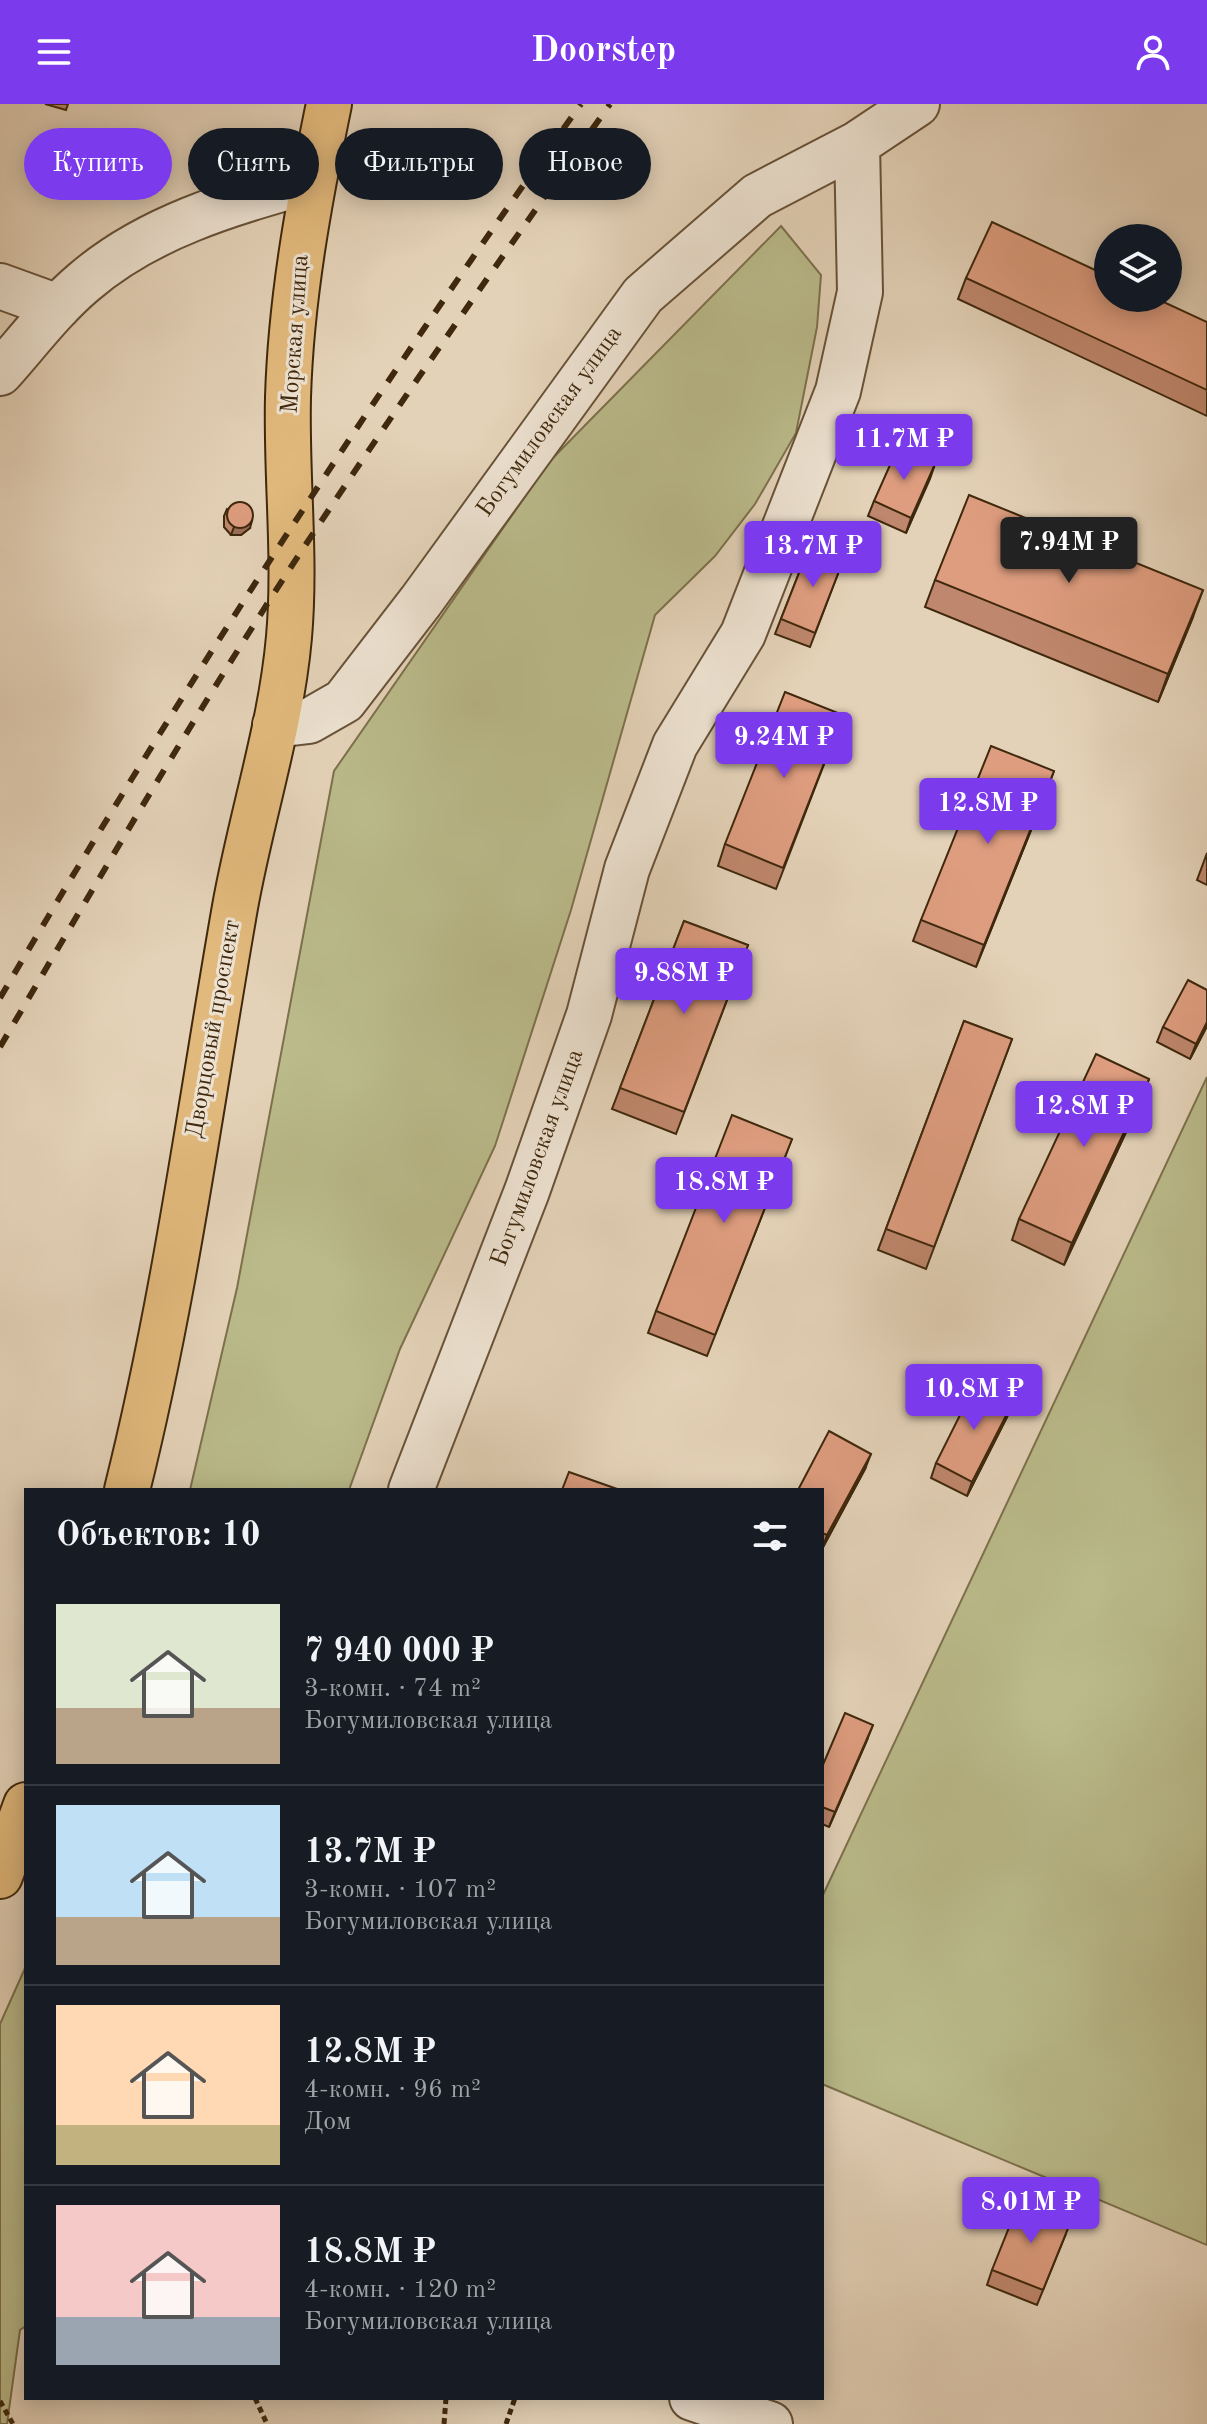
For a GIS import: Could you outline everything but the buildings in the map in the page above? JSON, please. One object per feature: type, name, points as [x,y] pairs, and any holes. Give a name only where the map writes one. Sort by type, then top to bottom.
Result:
[{"type":"main road","name":"Морская улица","points":[[319,152],[329,104]]},
{"type":"main road","name":"Морская улица","points":[[291,567],[288,399],[295,287],[310,200]]},
{"type":"main road","name":"Дворцовый проспект","points":[[128,1488],[152,1392],[240,878],[275,725],[289,638],[291,567]]},
{"type":"main road","points":[[0,1876],[24,1810]]},
{"type":"street","name":"Богумиловская улица","points":[[275,725],[309,721],[344,701],[421,601],[643,295],[757,196],[857,144],[917,104]]},
{"type":"street","name":"Богумиловская улица","points":[[412,1488],[543,1147],[589,1015],[627,869],[675,745],[743,634],[838,391],[860,292],[857,144]]},
{"type":"street","points":[[0,373],[84,281],[146,239],[215,208],[243,200]]},
{"type":"street","points":[[0,286],[58,307]]},
{"type":"street","points":[[698,2400],[770,2424]]},
{"type":"path","points":[[256,2400],[267,2424]]},
{"type":"path","points":[[444,2424],[446,2400]]},
{"type":"path","points":[[506,2424],[514,2400]]},
{"type":"path","points":[[0,2401],[13,2424]]},
{"type":"green space","points":[[781,226],[821,275],[817,327],[796,433],[755,504],[715,556],[655,615],[571,910],[495,1146],[400,1349],[350,1488],[190,1488],[237,1288],[334,771],[549,462]]},
{"type":"green space","points":[[1207,1077],[1207,2245],[824,2085],[824,1893]]},
{"type":"green space","points":[[24,1970],[24,2327],[20,2330],[7,2424],[0,2424],[0,2024]]},
{"type":"railway","points":[[0,998],[138,769],[280,544],[428,322],[581,104]]},
{"type":"railway","points":[[0,1047],[179,745],[291,567],[610,104]]}]
